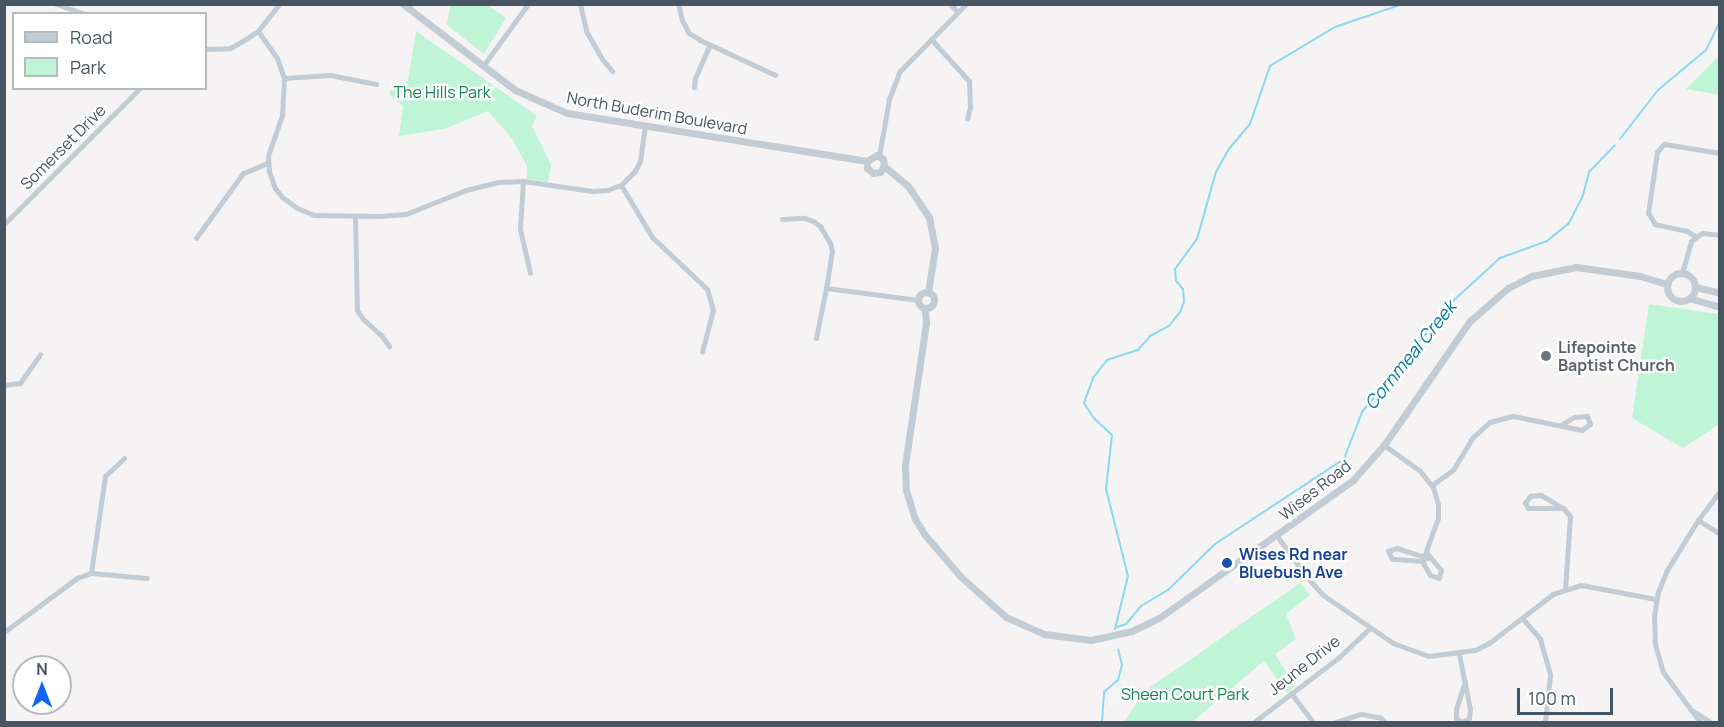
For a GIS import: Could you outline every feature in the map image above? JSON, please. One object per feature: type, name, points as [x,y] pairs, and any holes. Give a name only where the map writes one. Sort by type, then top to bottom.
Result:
[{"type":"street","points":[[56,4],[79,12]]},
{"type":"street","points":[[207,49],[230,48],[258,31],[279,4]]},
{"type":"street","name":"North Buderim Boulevard","points":[[403,4],[515,90],[552,108],[582,117],[867,160]]},
{"type":"street","points":[[483,66],[528,4]]},
{"type":"street","points":[[580,4],[586,31],[612,72]]},
{"type":"street","points":[[678,4],[682,20],[689,33],[709,46],[775,75]]},
{"type":"street","points":[[950,4],[958,12]]},
{"type":"street","points":[[928,292],[935,248],[929,217],[908,186],[884,166],[879,156],[889,99],[900,71],[966,4]]},
{"type":"street","points":[[258,31],[277,58],[284,78],[282,115],[270,144],[268,163],[275,188],[297,208],[314,215],[406,214],[477,186],[497,182],[523,181],[599,191],[621,185],[631,178],[638,166],[645,127]]},
{"type":"street","points":[[931,39],[969,81],[970,107],[967,118]]},
{"type":"street","points":[[694,87],[695,78],[709,46]]},
{"type":"street","points":[[284,78],[330,75],[376,84]]},
{"type":"street","name":"Somerset Drive","points":[[4,224],[138,90]]},
{"type":"street","points":[[1696,237],[1687,231],[1655,224],[1648,213],[1657,152],[1664,144],[1719,153]]},
{"type":"street","points":[[879,156],[873,155],[867,160],[867,168],[873,172],[880,172],[884,166]]},
{"type":"street","points":[[196,238],[237,179],[249,169],[268,163]]},
{"type":"street","points":[[523,181],[520,229],[530,273]]},
{"type":"street","points":[[621,185],[652,237],[707,290],[713,310],[702,352]]},
{"type":"street","points":[[355,216],[357,310],[389,346]]},
{"type":"street","points":[[782,219],[804,218],[820,226],[826,234],[832,251],[816,338]]},
{"type":"street","points":[[1682,273],[1691,240],[1702,233],[1719,235]]},
{"type":"street","name":"Wises Road","points":[[925,309],[926,323],[904,465],[905,483],[915,519],[925,535],[961,577],[1006,617],[1044,634],[1091,640],[1123,634],[1148,624],[1277,536],[1353,480],[1384,445],[1470,321],[1508,288],[1542,273],[1576,267],[1628,273],[1667,284]]},
{"type":"street","points":[[1695,288],[1690,276],[1682,273],[1674,274],[1667,284],[1668,294],[1675,300],[1689,298],[1719,306]]},
{"type":"street","points":[[826,288],[918,300]]},
{"type":"street","points":[[1695,288],[1719,293]]},
{"type":"street","points":[[1689,298],[1695,288]]},
{"type":"street","points":[[918,300],[923,293],[928,292]]},
{"type":"street","points":[[918,300],[925,309],[930,308],[934,297],[928,292]]},
{"type":"street","points":[[4,385],[20,382],[40,354]]},
{"type":"street","points":[[1432,485],[1454,470],[1474,435],[1494,420],[1521,417],[1561,425],[1582,429],[1590,424],[1587,416],[1574,417],[1561,425]]},
{"type":"street","points":[[1384,445],[1422,473],[1432,485],[1438,504],[1438,518],[1426,557],[1429,574],[1435,578],[1440,577],[1441,570],[1426,557],[1398,548],[1388,551],[1390,557],[1396,559],[1426,557]]},
{"type":"street","points":[[92,573],[105,476],[124,458]]},
{"type":"street","points":[[1700,723],[1669,683],[1659,662],[1654,631],[1656,599],[1667,570],[1719,491]]},
{"type":"street","points":[[1563,508],[1528,508],[1525,503],[1530,496],[1541,495],[1563,508],[1570,516],[1565,589]]},
{"type":"street","points":[[1698,520],[1719,534]]},
{"type":"street","points":[[1277,536],[1305,575],[1323,595],[1409,651],[1429,656],[1459,654],[1489,643],[1553,594],[1565,589],[1581,585],[1656,599]]},
{"type":"street","points":[[1396,559],[1398,548]]},
{"type":"street","points":[[1429,574],[1437,565]]},
{"type":"street","points":[[4,632],[77,578],[92,573],[147,578]]},
{"type":"street","points":[[1522,618],[1540,639],[1548,664],[1550,675],[1545,723]]},
{"type":"street","name":"Jeune Drive","points":[[1254,723],[1338,658],[1370,627]]},
{"type":"street","points":[[1459,654],[1465,681],[1470,709],[1469,718],[1462,722],[1456,718],[1456,709],[1465,681]]},
{"type":"street","points":[[1291,693],[1312,723]]},
{"type":"street","points":[[1688,708],[1710,723]]},
{"type":"street","points":[[1336,723],[1361,714],[1382,718],[1385,723]]},
{"type":"green space","points":[[450,5],[487,5],[506,18],[484,54],[447,25]]},
{"type":"green space","name":"The Hills Park","points":[[416,31],[537,116],[532,126],[551,165],[548,182],[527,179],[527,166],[513,140],[488,111],[444,129],[399,136],[403,106],[389,94],[392,87],[408,81]]},
{"type":"green space","points":[[1719,56],[1719,95],[1686,89]]},
{"type":"green space","points":[[1649,304],[1719,314],[1719,424],[1683,448],[1632,418]]},
{"type":"green space","name":"Sheen Court Park","points":[[1300,583],[1310,595],[1286,614],[1296,639],[1275,654],[1295,686],[1287,693],[1264,661],[1192,722],[1124,722],[1145,691]]},
{"type":"waterway","points":[[1115,629],[1128,576],[1106,489],[1112,435],[1093,417],[1084,403],[1093,378],[1107,360],[1138,350],[1150,336],[1169,326],[1180,312],[1184,302],[1183,289],[1176,281],[1175,269],[1197,239],[1216,172],[1229,149],[1250,124],[1270,66],[1335,27],[1403,4]]},
{"type":"waterway","name":"Cornmeal Creek","points":[[1620,139],[1658,90],[1706,50],[1720,21]]},
{"type":"waterway","name":"Cornmeal Creek","points":[[1117,627],[1126,624],[1141,606],[1168,590],[1215,544],[1344,459],[1362,412],[1453,301],[1500,258],[1547,241],[1569,223],[1583,195],[1589,172],[1615,145]]},
{"type":"waterway","name":"Cornmeal Creek","points":[[1102,722],[1104,692],[1118,680],[1122,665],[1118,649]]},
{"type":"place","name":"Lifepointe Baptist Church","points":[[1546,356]]},
{"type":"place","name":"Wises Rd near Bluebush Ave","points":[[1227,563]]}]
